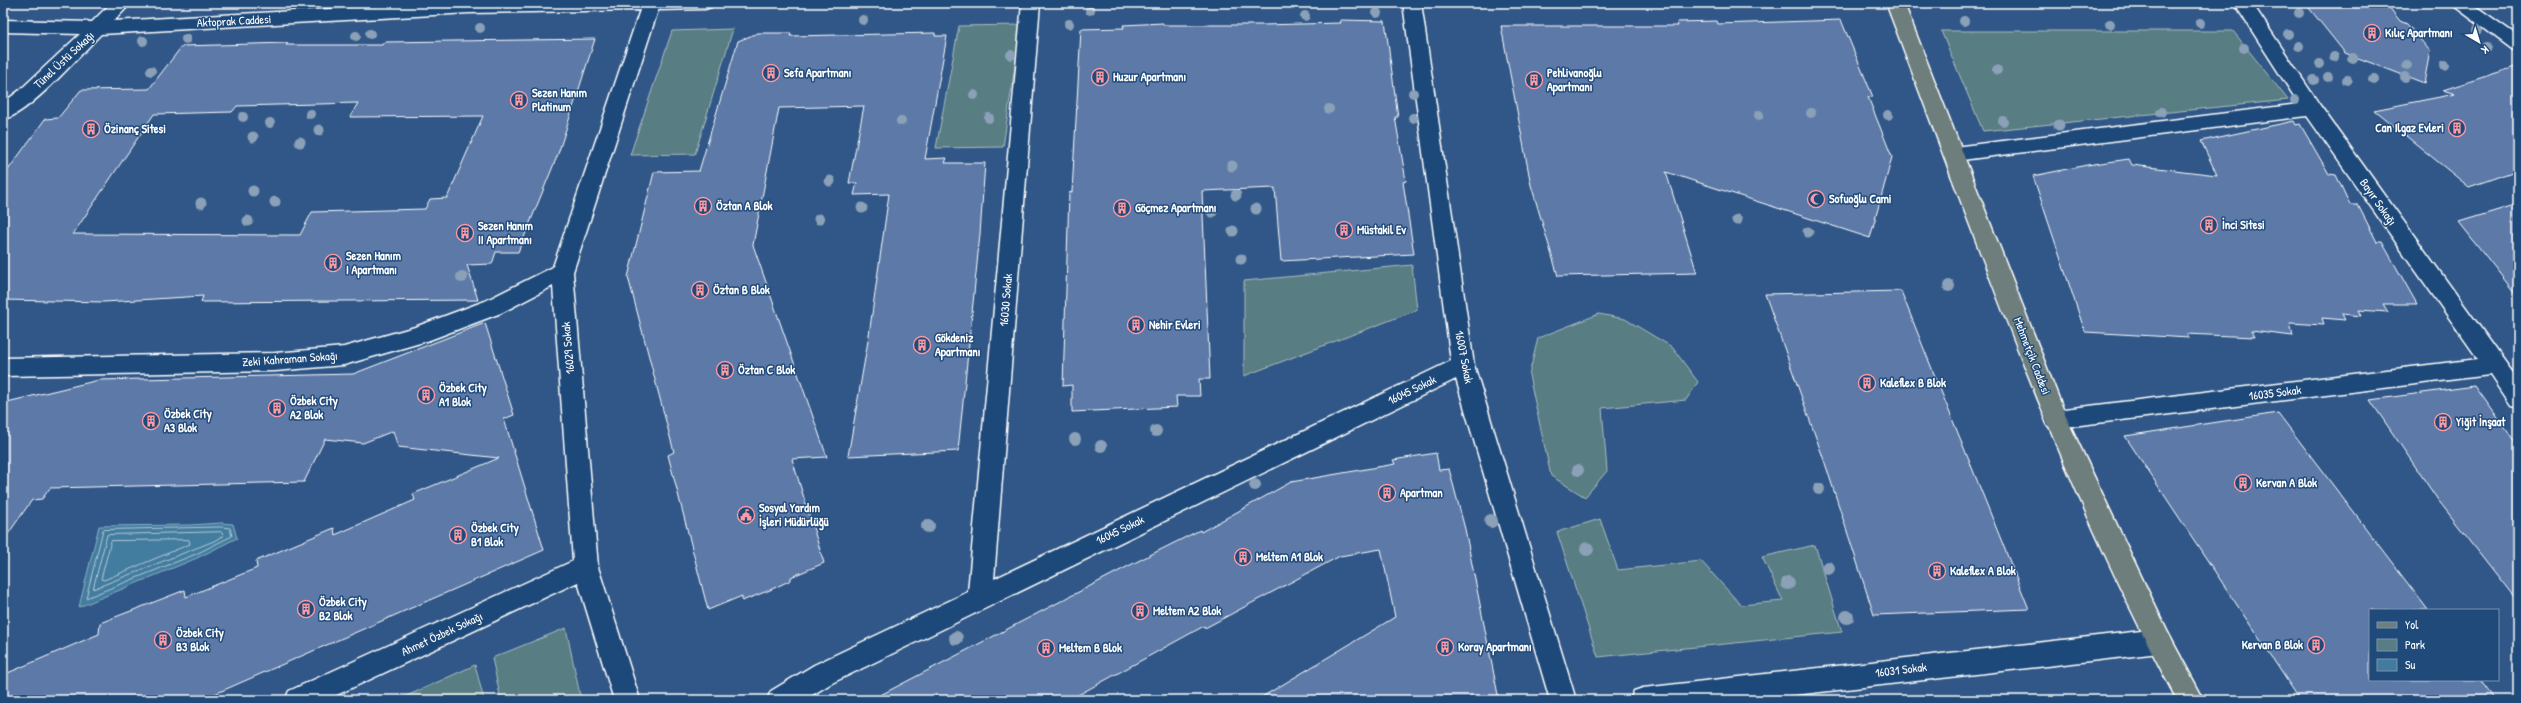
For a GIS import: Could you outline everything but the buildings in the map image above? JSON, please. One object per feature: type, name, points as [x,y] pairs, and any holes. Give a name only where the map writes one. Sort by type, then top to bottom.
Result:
[{"type":"main road","name":"Mehmetçik Caddesi","points":[[1895,3],[2056,419],[2159,641],[2191,700]]},
{"type":"street","name":"Tünel Üstü Sokağı","points":[[3,113],[27,95],[98,28],[122,3]]},
{"type":"street","name":"Aktoprak Caddesi","points":[[3,26],[98,28],[470,5],[705,3]]},
{"type":"street","name":"16030 Sokak","points":[[980,597],[1031,3]]},
{"type":"street","name":"16007 Sokak","points":[[1412,3],[1463,365],[1563,700]]},
{"type":"street","name":"Bayır Sokağı","points":[[2243,3],[2312,109],[2518,398]]},
{"type":"street","points":[[2459,3],[2518,45]]},
{"type":"street","name":"16029 Sokak","points":[[627,700],[586,567],[562,272],[651,4]]},
{"type":"street","points":[[1954,154],[2312,109]]},
{"type":"street","name":"Zeki Kahraman Sokağı","points":[[3,367],[275,362],[344,356],[420,335],[493,306],[562,272]]},
{"type":"street","name":"16045 Sokak","points":[[780,700],[823,674],[1463,365]]},
{"type":"street","name":"16035 Sokak","points":[[2056,419],[2494,366]]},
{"type":"street","name":"Ahmet Özbek Sokağı","points":[[298,700],[586,567]]},
{"type":"street","name":"16031 Sokak","points":[[1643,700],[2159,641]]},
{"type":"green space","points":[[1021,25],[1003,147],[936,148],[959,26]]},
{"type":"green space","points":[[733,29],[695,154],[630,155],[672,31]]},
{"type":"green space","points":[[1941,31],[2233,31],[2288,100],[1983,131]]},
{"type":"green space","points":[[1412,265],[1417,310],[1244,376],[1244,281]]},
{"type":"green space","points":[[1599,314],[1625,319],[1672,347],[1698,382],[1686,400],[1602,408],[1607,471],[1585,497],[1551,476],[1529,375],[1538,338]]},
{"type":"green space","points":[[1600,519],[1618,570],[1701,561],[1741,605],[1783,601],[1762,557],[1815,545],[1842,632],[1598,657],[1557,532]]},
{"type":"green space","points":[[566,628],[581,700],[501,700],[492,658]]},
{"type":"green space","points":[[475,665],[484,700],[398,700]]},
{"type":"water","points":[[221,523],[233,524],[237,538],[197,558],[79,607],[99,526],[190,525]]},
{"type":"place","name":"Kılıç Apartmanı","points":[[2372,33]]},
{"type":"place","name":"Sefa Apartmanı","points":[[771,73]]},
{"type":"place","name":"Huzur Apartmanı","points":[[1100,77]]},
{"type":"place","name":"Pehlivanoğlu Apartmanı","points":[[1534,80]]},
{"type":"place","name":"Sezen Hanım Platinum","points":[[519,100]]},
{"type":"place","name":"Can Ilgaz Evleri","points":[[2457,128]]},
{"type":"place","name":"Özinanç Sitesi","points":[[91,129]]},
{"type":"place","name":"Sofuoğlu Cami","points":[[1816,199]]},
{"type":"place","name":"Öztan A Blok","points":[[703,206]]},
{"type":"place","name":"Göçmez Apartmanı","points":[[1122,208]]},
{"type":"place","name":"İnci Sitesi","points":[[2209,225]]},
{"type":"place","name":"Müstakil Ev","points":[[1344,230]]},
{"type":"place","name":"Sezen Hanım II Apartmanı","points":[[465,233]]},
{"type":"place","name":"Sezen Hanım I Apartmanı","points":[[333,263]]},
{"type":"place","name":"Öztan B Blok","points":[[700,290]]},
{"type":"place","name":"Nehir Evleri","points":[[1136,325]]},
{"type":"place","name":"Gökdeniz Apartmanı","points":[[922,345]]},
{"type":"place","name":"Öztan C Blok","points":[[725,370]]},
{"type":"place","name":"Kaleflex B Blok","points":[[1867,383]]},
{"type":"place","name":"Özbek City A1 Blok","points":[[426,395]]},
{"type":"place","name":"Özbek City A2 Blok","points":[[277,408]]},
{"type":"place","name":"Özbek City A3 Blok","points":[[151,421]]},
{"type":"place","name":"Yiğit İnşaat","points":[[2443,422]]},
{"type":"place","name":"Kervan A Blok","points":[[2243,483]]},
{"type":"place","name":"Apartman","points":[[1387,493]]},
{"type":"place","name":"Sosyal Yardım İşleri Müdürlüğü","points":[[746,515]]},
{"type":"place","name":"Özbek City B1 Blok","points":[[458,535]]},
{"type":"place","name":"Meltem A1 Blok","points":[[1243,557]]},
{"type":"place","name":"Kaleflex A Blok","points":[[1937,571]]},
{"type":"place","name":"Özbek City B2 Blok","points":[[306,609]]},
{"type":"place","name":"Meltem A2 Blok","points":[[1140,611]]},
{"type":"place","name":"Özbek City B3 Blok","points":[[163,640]]},
{"type":"place","name":"Kervan B Blok","points":[[2316,645]]},
{"type":"place","name":"Koray Apartmanı","points":[[1445,647]]},
{"type":"place","name":"Meltem B Blok","points":[[1046,648]]}]
